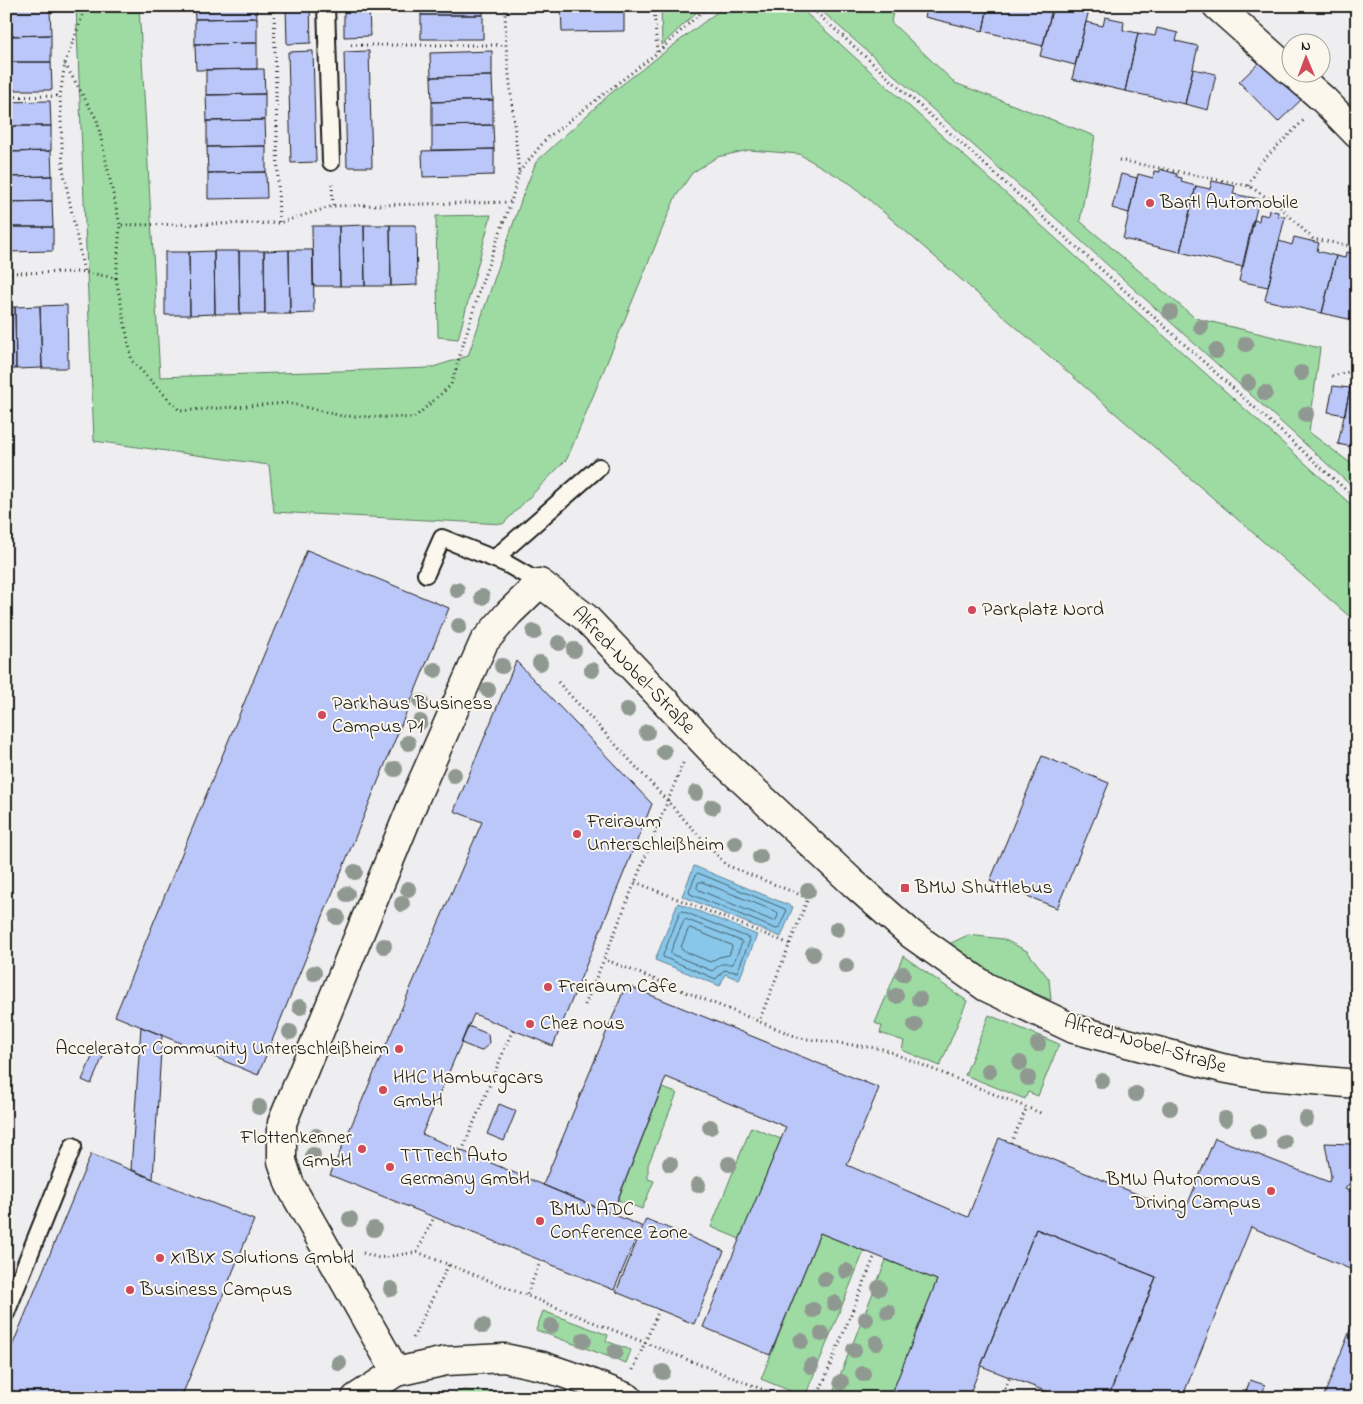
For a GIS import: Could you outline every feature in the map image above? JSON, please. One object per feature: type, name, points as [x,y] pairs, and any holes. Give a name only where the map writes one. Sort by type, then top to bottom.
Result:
[{"type":"street","points":[[1217,6],[1280,62]]},
{"type":"street","points":[[1303,82],[1324,100],[1357,134]]},
{"type":"street","points":[[396,1372],[290,1185],[282,1161],[282,1123],[416,796],[484,642],[509,613],[540,583]]},
{"type":"street","name":"Alfred-Nobel-Straße","points":[[540,583],[585,617],[695,734],[785,822],[911,934],[986,987],[1074,1029],[1222,1068],[1260,1075],[1357,1084]]},
{"type":"street","points":[[356,1398],[396,1372],[446,1361],[504,1358],[542,1366],[628,1398]]},
{"type":"lane","points":[[326,6],[331,162]]},
{"type":"lane","points":[[494,559],[599,467]]},
{"type":"lane","points":[[426,574],[442,538],[494,559],[540,583]]},
{"type":"lane","points":[[6,1313],[73,1146]]},
{"type":"path","points":[[84,272],[62,169],[60,96],[65,63],[86,6]]},
{"type":"path","points":[[274,6],[279,223]]},
{"type":"path","points":[[65,63],[97,120],[120,225],[116,278],[132,361],[180,411],[288,403],[342,416],[414,418],[451,384],[481,285],[511,202],[519,172],[506,45],[505,6]]},
{"type":"path","points":[[654,6],[657,53]]},
{"type":"path","points":[[519,172],[547,138],[657,53],[708,6]]},
{"type":"path","points":[[809,6],[1357,500]]},
{"type":"path","points":[[327,45],[506,45]]},
{"type":"path","points":[[6,97],[60,96]]},
{"type":"path","points":[[1249,186],[1259,164],[1324,100]]},
{"type":"path","points":[[1119,160],[1249,186],[1276,204],[1313,239],[1357,247]]},
{"type":"path","points":[[120,225],[279,223],[333,206],[511,202]]},
{"type":"path","points":[[6,273],[84,272],[116,278]]},
{"type":"path","points":[[1332,376],[1357,370]]},
{"type":"path","points":[[558,682],[726,866],[808,898],[759,1022]]},
{"type":"path","points":[[585,1006],[695,734]]},
{"type":"path","points":[[635,882],[790,944]]},
{"type":"path","points":[[604,959],[800,1038],[883,1049],[1044,1114]]},
{"type":"path","points":[[462,1151],[513,1029]]},
{"type":"path","points":[[1011,1143],[1027,1108]]},
{"type":"path","points":[[417,1252],[434,1217]]},
{"type":"path","points":[[326,1250],[350,1249],[379,1258],[417,1252],[527,1294],[784,1398]]},
{"type":"path","points":[[817,1398],[875,1255]]},
{"type":"path","points":[[527,1294],[541,1260]]},
{"type":"path","points":[[396,1372],[448,1264]]},
{"type":"path","points":[[633,1370],[659,1310]]},
{"type":"path","points":[[1000,1398],[1010,1377]]},
{"type":"green space","points":[[76,6],[139,6],[160,377],[430,368],[468,356],[536,162],[611,93],[725,6],[798,6],[1357,510],[1357,623],[851,184],[799,154],[749,150],[717,157],[692,173],[675,198],[567,459],[503,524],[274,512],[269,465],[94,441]]},
{"type":"green space","points":[[661,6],[703,6],[662,45]]},
{"type":"green space","points":[[816,6],[894,6],[891,22],[955,83],[1095,136],[1080,221],[1195,318],[1320,348],[1309,432],[1357,468],[1357,491],[1069,230]]},
{"type":"green space","points":[[491,215],[458,339],[438,337],[436,216]]},
{"type":"green space","points":[[968,935],[1003,939],[1027,951],[1049,979],[1051,1000],[997,977],[949,944]]},
{"type":"green space","points":[[903,956],[967,1001],[940,1066],[902,1050],[904,1041],[880,1033],[882,1026],[875,1023]]},
{"type":"green space","points":[[989,1015],[1059,1044],[1038,1096],[1028,1092],[1025,1099],[965,1075]]},
{"type":"green space","points":[[662,1088],[677,1093],[648,1165],[648,1179],[654,1181],[642,1209],[618,1200]]},
{"type":"green space","points":[[751,1127],[781,1139],[740,1239],[711,1227]]},
{"type":"green space","points":[[820,1233],[864,1251],[805,1397],[761,1379]]},
{"type":"green space","points":[[886,1260],[937,1280],[890,1398],[831,1398]]},
{"type":"green space","points":[[543,1311],[608,1335],[606,1341],[631,1350],[626,1363],[536,1330]]},
{"type":"green space","points":[[464,1390],[537,1395],[545,1398],[441,1398]]},
{"type":"water","points":[[694,866],[793,907],[781,937],[682,896]]},
{"type":"water","points":[[678,903],[757,935],[739,980],[725,974],[720,986],[655,960]]},
{"type":"building","points":[[6,6],[50,6],[50,7],[6,8]]},
{"type":"building","points":[[194,6],[256,6],[257,18],[195,19]]},
{"type":"building","points":[[286,6],[310,6],[311,43],[287,44]]},
{"type":"building","points":[[344,6],[369,6],[370,36],[344,37]]},
{"type":"building","points":[[420,6],[483,6],[483,15],[421,15]]},
{"type":"building","points":[[561,6],[624,6],[624,31],[562,32]]},
{"type":"building","points":[[928,6],[988,6],[983,31],[925,17]]},
{"type":"building","points":[[988,6],[1053,6],[1043,46],[983,31]]},
{"type":"building","points":[[1053,6],[1090,6],[1075,65],[1040,56]]},
{"type":"building","points":[[50,7],[51,35],[6,36],[6,8]]},
{"type":"building","points":[[421,15],[483,15],[483,39],[421,39]]},
{"type":"building","points":[[1105,17],[1124,21],[1123,30],[1138,33],[1125,91],[1072,79],[1086,22],[1103,26]]},
{"type":"building","points":[[257,18],[257,43],[195,44],[195,19]]},
{"type":"building","points":[[1157,28],[1178,33],[1176,41],[1198,46],[1185,104],[1125,91],[1138,33],[1155,36]]},
{"type":"building","points":[[51,35],[51,62],[6,62],[6,36]]},
{"type":"building","points":[[257,43],[257,69],[196,70],[195,44]]},
{"type":"building","points":[[313,51],[316,162],[291,163],[288,52]]},
{"type":"building","points":[[369,51],[372,167],[347,167],[344,52]]},
{"type":"building","points":[[492,51],[492,76],[431,77],[430,53]]},
{"type":"building","points":[[1265,57],[1280,72],[1280,82],[1289,82],[1304,97],[1278,122],[1239,82]]},
{"type":"building","points":[[6,62],[51,62],[52,90],[6,90]]},
{"type":"building","points":[[264,69],[265,94],[206,95],[206,70]]},
{"type":"building","points":[[1193,69],[1216,74],[1208,110],[1185,104]]},
{"type":"building","points":[[492,76],[493,100],[432,102],[431,77]]},
{"type":"building","points":[[265,94],[265,120],[207,121],[206,95]]},
{"type":"building","points":[[493,100],[493,125],[432,126],[432,102]]},
{"type":"building","points":[[50,101],[51,126],[6,126],[6,102]]},
{"type":"building","points":[[265,120],[266,146],[207,147],[207,121]]},
{"type":"building","points":[[493,125],[494,149],[432,150],[432,126]]},
{"type":"building","points":[[6,126],[51,126],[51,151],[6,152]]},
{"type":"building","points":[[266,146],[266,172],[208,173],[207,147]]},
{"type":"building","points":[[494,149],[494,175],[423,177],[422,151]]},
{"type":"building","points":[[51,151],[52,176],[6,177],[6,152]]},
{"type":"building","points":[[1160,169],[1177,174],[1177,177],[1182,178],[1181,182],[1196,186],[1180,252],[1123,239],[1138,174],[1153,178],[1154,171],[1160,172]]},
{"type":"building","points":[[266,172],[267,198],[208,199],[208,173]]},
{"type":"building","points":[[1121,174],[1137,178],[1129,213],[1112,208]]},
{"type":"building","points":[[52,176],[52,201],[6,202],[6,177]]},
{"type":"building","points":[[1212,181],[1235,186],[1233,194],[1259,199],[1243,267],[1180,252],[1196,186],[1210,189]]},
{"type":"building","points":[[52,201],[53,227],[6,227],[6,202]]},
{"type":"building","points":[[1269,210],[1278,212],[1278,216],[1285,217],[1268,287],[1239,281],[1253,220],[1259,221],[1260,214],[1268,216]]},
{"type":"building","points":[[364,225],[365,286],[340,286],[339,226]]},
{"type":"building","points":[[364,225],[390,225],[391,286],[365,286]]},
{"type":"building","points":[[390,225],[416,225],[417,285],[391,286]]},
{"type":"building","points":[[312,226],[339,226],[340,286],[313,286]]},
{"type":"building","points":[[6,227],[53,227],[53,251],[6,252]]},
{"type":"building","points":[[1294,237],[1319,243],[1317,251],[1336,256],[1322,313],[1265,300],[1279,241],[1292,245]]},
{"type":"building","points":[[1354,249],[1357,250],[1357,321],[1322,313],[1336,256],[1345,258],[1346,252],[1352,253]]},
{"type":"building","points":[[289,250],[290,314],[265,314],[264,251]]},
{"type":"building","points":[[289,250],[313,250],[314,313],[290,314]]},
{"type":"building","points":[[214,251],[215,314],[190,315],[189,252]]},
{"type":"building","points":[[214,251],[239,251],[240,314],[215,314]]},
{"type":"building","points":[[239,251],[264,251],[265,314],[240,314]]},
{"type":"building","points":[[165,252],[189,252],[190,315],[165,315]]},
{"type":"building","points":[[67,305],[68,368],[42,368],[40,306]]},
{"type":"building","points":[[40,306],[42,368],[16,369],[15,307]]},
{"type":"building","points":[[6,307],[15,307],[16,369],[6,369]]},
{"type":"building","points":[[1352,379],[1357,380],[1357,448],[1338,444]]},
{"type":"building","points":[[1333,386],[1350,388],[1345,415],[1328,412]]},
{"type":"building","name":"Parkhaus Business Campus P1","points":[[307,550],[449,608],[258,1075],[115,1016]]},
{"type":"building","points":[[516,661],[652,804],[553,1046],[474,1014],[422,1134],[641,1226],[614,1290],[330,1175],[482,822],[454,811]]},
{"type":"building","points":[[1042,756],[1109,783],[1057,908],[990,881]]},
{"type":"building","name":"BMW Autonomous Driving Campus","points":[[626,985],[879,1088],[847,1165],[968,1217],[999,1138],[1184,1213],[1215,1138],[1329,1182],[1331,1176],[1325,1143],[1357,1145],[1357,1188],[1349,1184],[1345,1189],[1357,1194],[1357,1272],[1251,1227],[1182,1398],[1108,1398],[1156,1277],[1036,1229],[968,1398],[890,1398],[937,1280],[820,1233],[770,1355],[703,1327],[786,1127],[666,1077],[612,1214],[543,1185]]},
{"type":"building","points":[[468,1026],[488,1034],[489,1044],[481,1051],[461,1043]]},
{"type":"building","points":[[141,1027],[162,1035],[153,1179],[131,1169]]},
{"type":"building","points":[[96,1048],[105,1052],[91,1084],[82,1080]]},
{"type":"building","points":[[499,1104],[516,1111],[504,1141],[487,1134]]},
{"type":"building","name":"Business Campus","points":[[91,1154],[254,1220],[181,1398],[6,1398],[6,1361]]},
{"type":"building","points":[[646,1219],[724,1251],[694,1324],[616,1292]]},
{"type":"building","points":[[1036,1229],[1156,1277],[1108,1398],[1063,1398],[981,1366]]},
{"type":"building","points":[[1357,1313],[1357,1398],[1323,1398]]},
{"type":"building","points":[[1250,1380],[1265,1385],[1261,1398],[1244,1398]]},
{"type":"place","name":"Bartl Automobile","points":[[1150,203]]},
{"type":"place","name":"Parkplatz Nord","points":[[972,610]]},
{"type":"place","name":"Parkhaus Business Campus P1","points":[[322,715]]},
{"type":"place","name":"Freiraum Unterschleißheim","points":[[577,834]]},
{"type":"place","name":"BMW Shuttlebus","points":[[905,888]]},
{"type":"place","name":"Freiraum Cafe","points":[[548,987]]},
{"type":"place","name":"Chez nous","points":[[530,1024]]},
{"type":"place","name":"Accelerator Community Unterschleißheim","points":[[399,1049]]},
{"type":"place","name":"HHC Hamburgcars GmbH","points":[[383,1090]]},
{"type":"place","name":"Flottenkenner GmbH","points":[[362,1149]]},
{"type":"place","name":"TTTech Auto Germany GmbH","points":[[390,1167]]},
{"type":"place","name":"BMW Autonomous Driving Campus","points":[[1271,1191]]},
{"type":"place","name":"BMW ADC Conference Zone","points":[[540,1221]]},
{"type":"place","name":"XIBIX Solutions GmbH","points":[[160,1258]]},
{"type":"place","name":"Business Campus","points":[[130,1290]]}]
